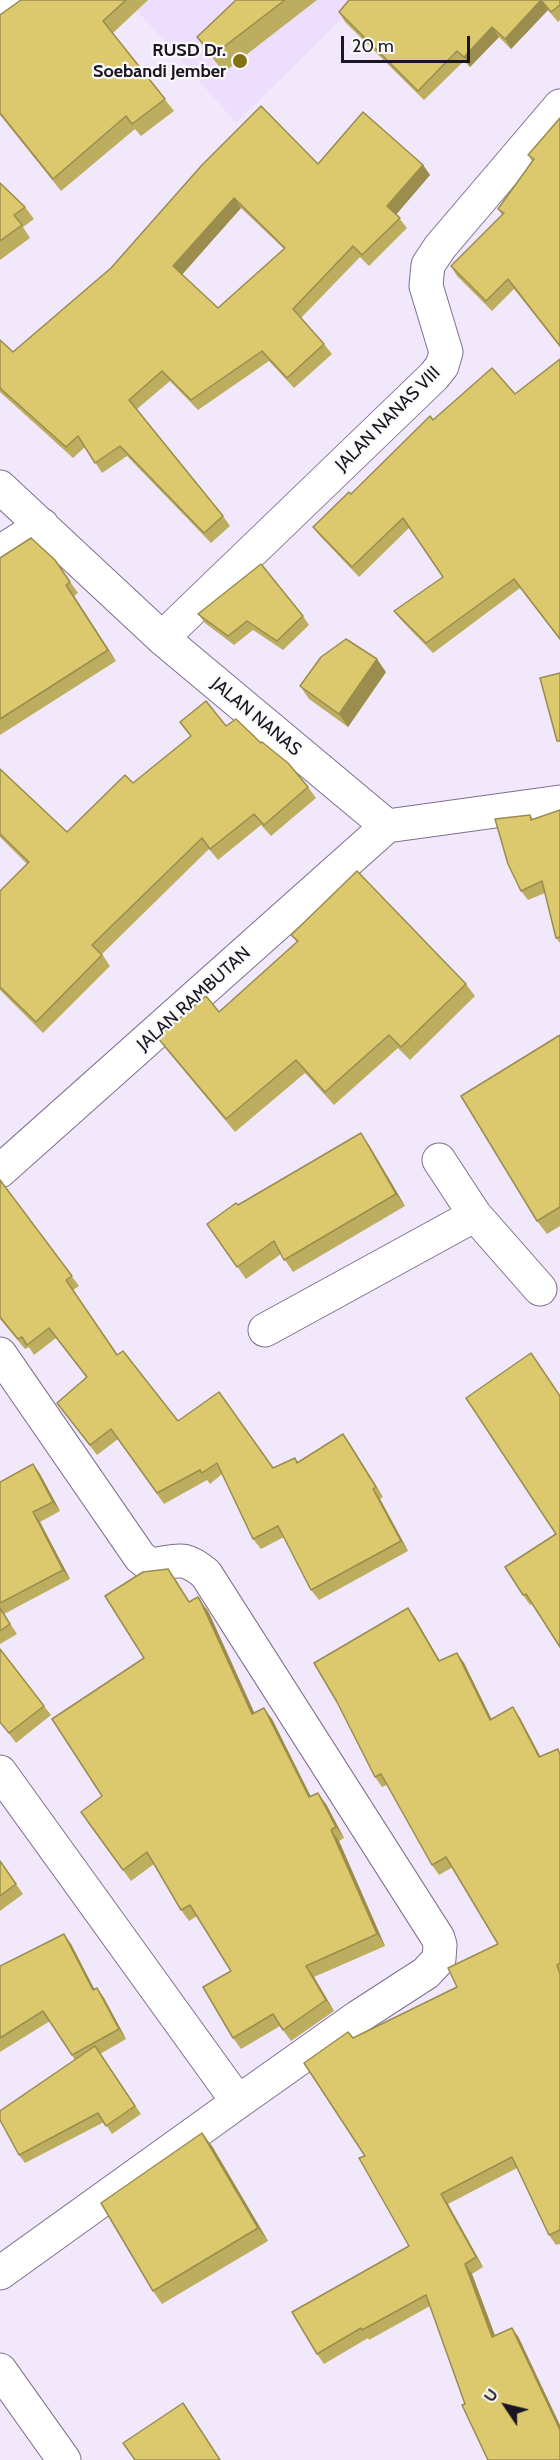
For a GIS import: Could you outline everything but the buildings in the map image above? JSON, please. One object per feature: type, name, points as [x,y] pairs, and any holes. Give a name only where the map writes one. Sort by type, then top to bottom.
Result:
[{"type":"street","points":[[0,13],[16,0]]},
{"type":"street","name":"JALAN NANAS VIII","points":[[162,638],[442,366],[446,352],[426,286],[428,265],[440,247],[560,106]]},
{"type":"street","name":"JALAN NANAS","points":[[0,487],[162,638],[387,826]]},
{"type":"street","points":[[0,552],[42,525]]},
{"type":"street","points":[[387,826],[560,802]]},
{"type":"street","name":"JALAN RAMBUTAN","points":[[0,1171],[387,826]]},
{"type":"street","points":[[439,1160],[475,1215],[540,1289]]},
{"type":"street","points":[[265,1330],[475,1215]]},
{"type":"street","points":[[0,2273],[358,2017],[426,1973],[438,1959],[440,1945],[207,1574],[192,1562],[181,1559],[150,1565],[140,1557],[5,1372]]},
{"type":"street","points":[[0,1772],[238,2102]]},
{"type":"street","points":[[0,2370],[64,2460]]},
{"type":"shaded area","name":"RUSD Dr. Soebandi Jember","points":[[128,0],[361,0],[236,123]]},
{"type":"place","name":"RUSD Dr. Soebandi Jember","points":[[240,61]]}]
